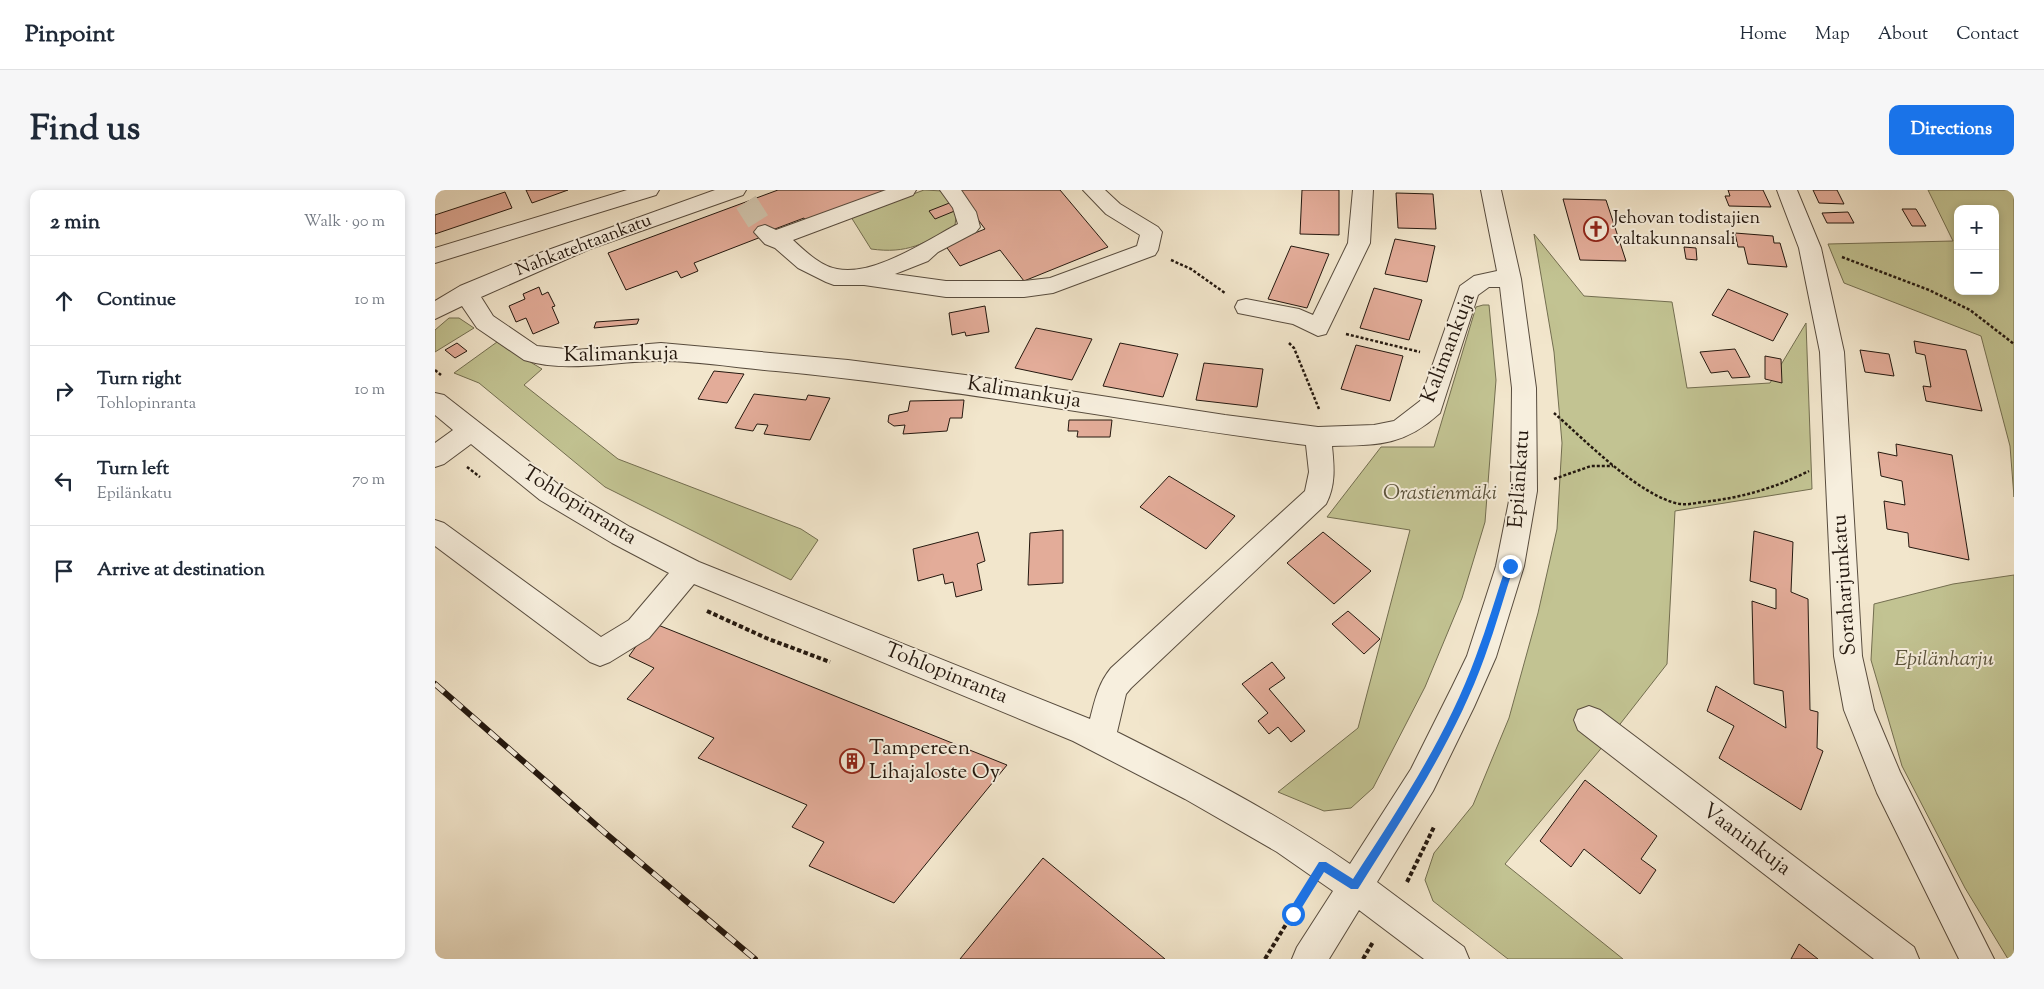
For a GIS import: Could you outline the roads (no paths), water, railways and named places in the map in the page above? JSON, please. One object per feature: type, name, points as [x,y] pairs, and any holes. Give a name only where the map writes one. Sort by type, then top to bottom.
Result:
[{"type":"street","points":[[435,256],[649,190]]},
{"type":"street","points":[[906,190],[769,236],[783,243],[806,263],[834,277],[864,278],[946,289],[1024,289],[1053,285],[1147,250],[1151,232],[1113,209],[1093,190]]},
{"type":"street","points":[[864,278],[920,256],[930,247],[969,227],[969,219],[964,209],[950,190]]},
{"type":"street","points":[[1246,307],[1299,317],[1318,328],[1359,243],[1363,190]]},
{"type":"street","name":"Epilänkatu","points":[[1309,959],[1421,780],[1463,697],[1490,630],[1510,566],[1524,491],[1524,398],[1510,279],[1491,190]]},
{"type":"street","name":"Soraharjunkatu","points":[[1787,190],[1810,248],[1832,352],[1848,656],[1859,710],[1888,782],[1977,959]]},
{"type":"street","name":"Nahkatehtaankatu","points":[[435,311],[491,281],[599,239],[740,194]]},
{"type":"street","name":"Kalimankuja","points":[[468,292],[471,304],[485,322],[532,354],[575,359],[661,352],[847,370],[973,384],[1225,425],[1318,437],[1375,434],[1401,429],[1418,418],[1431,406],[1468,292],[1476,283],[1487,279],[1510,279]]},
{"type":"street","name":"Tohlopinranta","points":[[435,402],[549,492],[621,535],[689,570],[1084,731],[1196,788],[1288,841],[1355,886],[1452,959]]},
{"type":"street","points":[[435,457],[470,431]]},
{"type":"street","points":[[1100,740],[1113,688],[1121,678],[1317,496],[1323,472],[1318,437]]},
{"type":"street","points":[[435,531],[600,653],[639,629],[689,570]]},
{"type":"street","name":"Vaaninkuja","points":[[1589,720],[1902,959]]},
{"type":"tunnel","points":[[746,202],[765,232]]},
{"type":"railway","points":[[435,684],[604,832],[755,959]]},
{"type":"place","name":"Jehovan todistajien valtakunnansali","points":[[1596,229]]},
{"type":"place","name":"Tampereen Lihajaloste Oy","points":[[852,761]]},
{"type":"park label","name":"Orastienmäki","points":[[1440,494]]},
{"type":"park label","name":"Epilänharju","points":[[1944,660]]}]
